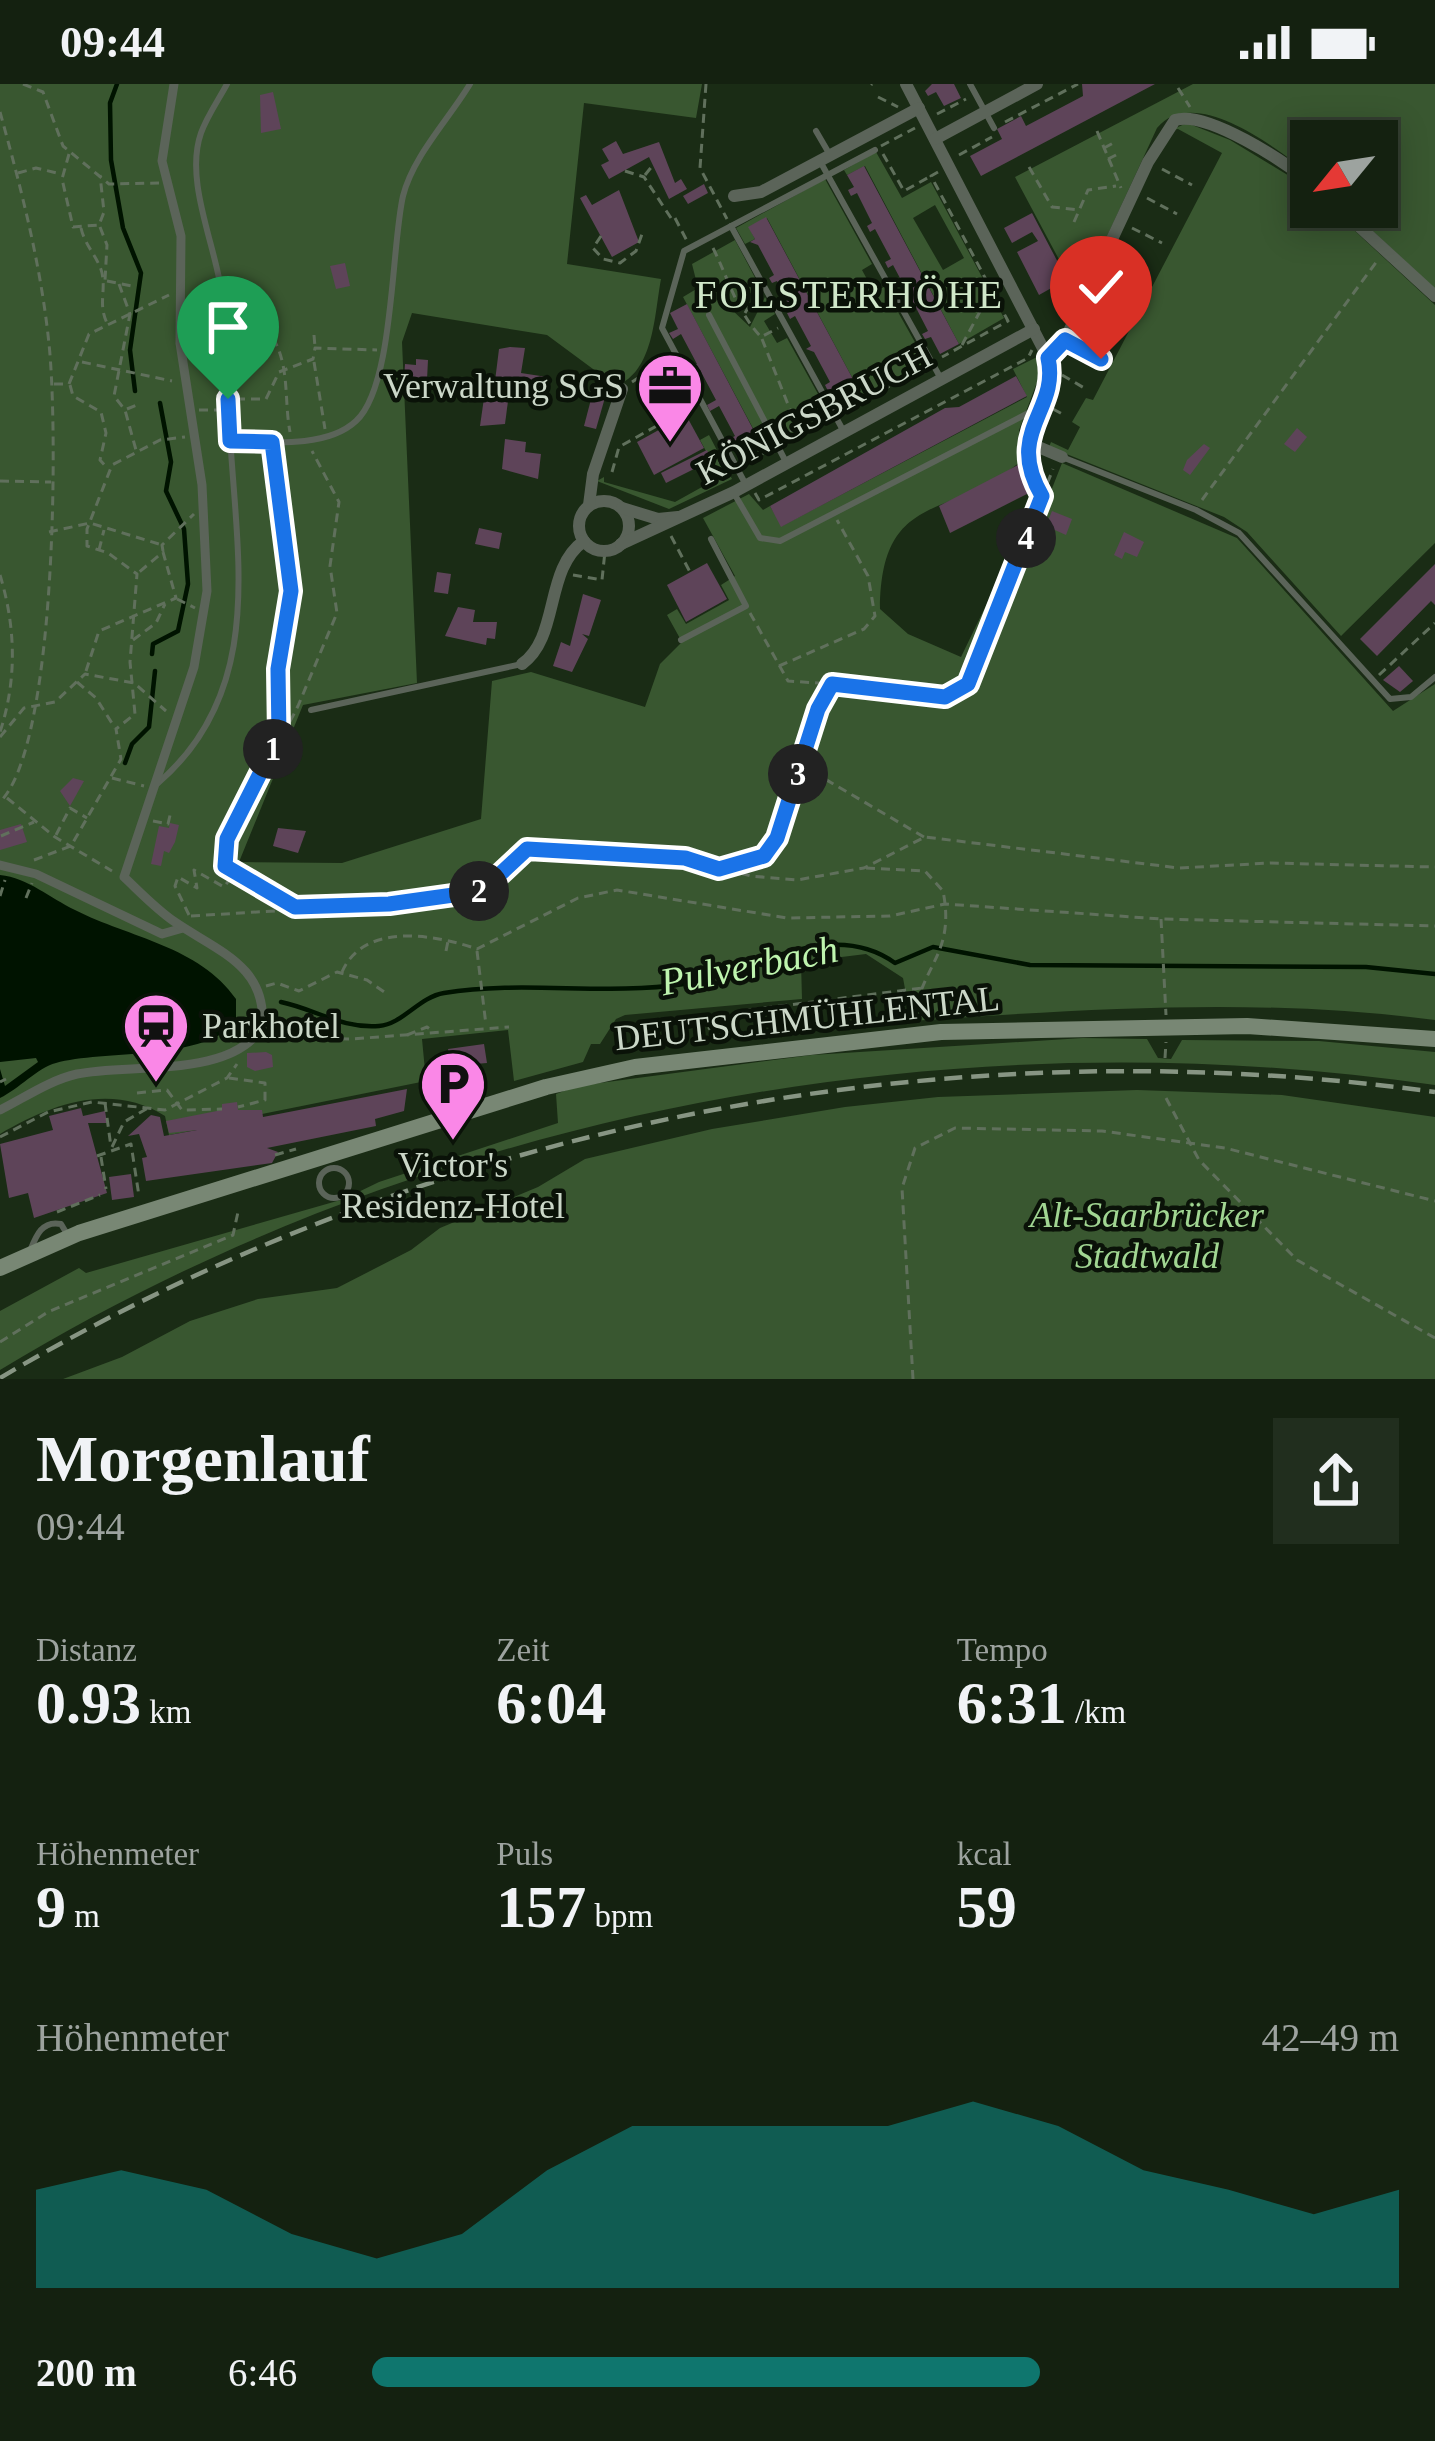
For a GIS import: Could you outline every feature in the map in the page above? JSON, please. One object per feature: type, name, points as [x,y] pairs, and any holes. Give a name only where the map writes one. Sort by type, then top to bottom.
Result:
[{"type":"main road","name":"DEUTSCHMÜHLENTAL","points":[[0,1268],[69,1237],[545,1087],[715,1055],[941,1032],[1166,1026],[1435,1039]]},
{"type":"street","points":[[0,1111],[76,1074],[143,1070],[238,1050],[263,1037],[258,987],[227,952],[183,928],[124,878],[139,819],[201,640],[207,591],[202,485],[186,383],[180,226],[166,183],[162,141],[174,84]]},
{"type":"street","points":[[906,84],[915,110],[947,162],[1049,363]]},
{"type":"street","points":[[934,139],[1037,84]]},
{"type":"street","points":[[734,196],[761,192],[915,110]]},
{"type":"street","points":[[1060,457],[1031,442],[1049,363],[1065,340],[1120,222],[1128,190],[1168,124],[1181,117],[1197,119],[1290,169]]},
{"type":"street","points":[[1361,228],[1435,296]]},
{"type":"street","name":"KÖNIGSBRUCH","points":[[605,551],[685,516],[944,385],[1034,329]]},
{"type":"street","points":[[584,541],[580,518],[589,505],[592,474],[622,389]]},
{"type":"street","name":"KÖNIGSBRUCH","points":[[589,505],[609,501],[658,519],[685,516]]},
{"type":"street","points":[[621,544],[629,529],[622,507]]},
{"type":"street","points":[[584,541],[605,551]]},
{"type":"street","points":[[522,664],[535,651],[567,556],[584,541]]},
{"type":"street","points":[[7,869],[162,934],[183,928]]},
{"type":"lane","points":[[150,788],[182,761],[208,728],[238,621],[242,539],[230,441],[223,300],[199,175],[200,135],[227,84]]},
{"type":"lane","points":[[230,441],[325,436],[356,422],[368,406],[383,351],[405,189],[470,84]]},
{"type":"lane","points":[[970,84],[994,128]]},
{"type":"lane","points":[[816,131],[828,175],[944,385]]},
{"type":"lane","points":[[877,148],[691,248],[675,268],[662,328],[743,486],[754,529],[769,543],[1038,409]]},
{"type":"lane","points":[[731,226],[844,432]]},
{"type":"lane","points":[[709,315],[786,462]]},
{"type":"lane","points":[[1060,457],[1196,510],[1239,533],[1373,680],[1397,700],[1435,677]]},
{"type":"lane","points":[[681,640],[746,606],[711,539]]},
{"type":"lane","points":[[311,710],[522,664]]},
{"type":"lane","points":[[340,1169],[349,1179],[340,1197],[326,1196],[320,1187],[327,1170],[340,1169]]},
{"type":"path","points":[[23,84],[43,92],[58,137],[70,152],[116,187],[166,183]]},
{"type":"path","points":[[706,84],[700,168],[731,226]]},
{"type":"path","points":[[947,162],[993,137],[994,128],[1078,84]]},
{"type":"path","points":[[1178,88],[1197,119]]},
{"type":"path","points":[[934,118],[976,94]]},
{"type":"path","points":[[878,97],[915,110]]},
{"type":"path","points":[[0,112],[37,261],[52,384],[50,532],[36,704],[21,771],[0,802]]},
{"type":"path","points":[[917,127],[877,148],[904,191],[931,176]]},
{"type":"path","points":[[1096,131],[1115,186]]},
{"type":"path","points":[[1103,149],[1117,141]]},
{"type":"path","points":[[70,152],[63,175],[67,221],[81,228],[99,225]]},
{"type":"path","points":[[1107,160],[1118,154]]},
{"type":"path","points":[[644,177],[653,165]]},
{"type":"path","points":[[1154,165],[1192,185]]},
{"type":"path","points":[[1029,166],[1052,207],[1080,210]]},
{"type":"path","points":[[17,173],[36,168],[63,175]]},
{"type":"path","points":[[625,171],[644,177],[691,248]]},
{"type":"path","points":[[100,175],[104,212],[99,225],[106,244],[99,300],[108,325]]},
{"type":"path","points":[[1074,223],[1088,190],[1115,186],[1177,214]]},
{"type":"path","points":[[658,195],[665,191]]},
{"type":"path","points":[[1120,222],[1162,243]]},
{"type":"path","points":[[81,228],[82,242],[104,279],[118,284],[127,281],[132,286]]},
{"type":"path","points":[[601,236],[592,248],[603,259],[620,263],[636,251],[642,234]]},
{"type":"path","points":[[709,238],[727,289],[761,337],[793,417],[789,440]]},
{"type":"path","points":[[1106,252],[1146,273]]},
{"type":"path","points":[[1198,505],[1382,255]]},
{"type":"path","points":[[1092,281],[1132,301]]},
{"type":"path","points":[[117,403],[120,346],[130,314],[118,284]]},
{"type":"path","points":[[744,316],[764,285]]},
{"type":"path","points":[[109,470],[100,460],[106,434],[100,412],[73,396],[69,384],[89,334],[182,289]]},
{"type":"path","points":[[962,347],[992,290]]},
{"type":"path","points":[[1079,311],[1117,329]]},
{"type":"path","points":[[761,337],[785,324]]},
{"type":"path","points":[[314,335],[325,436]]},
{"type":"path","points":[[228,399],[266,399],[279,372],[280,355],[273,338]]},
{"type":"path","points":[[1065,340],[1101,359]]},
{"type":"path","points":[[743,486],[759,500],[1028,358],[1034,346]]},
{"type":"path","points":[[315,348],[383,351]]},
{"type":"path","points":[[902,362],[925,350]]},
{"type":"path","points":[[622,389],[675,354]]},
{"type":"path","points":[[279,372],[314,359]]},
{"type":"path","points":[[79,361],[121,374],[186,383]]},
{"type":"path","points":[[1049,363],[1086,389]]},
{"type":"path","points":[[279,372],[290,392],[289,428]]},
{"type":"path","points":[[52,384],[69,384]]},
{"type":"path","points":[[944,385],[962,405]]},
{"type":"path","points":[[612,472],[619,448],[701,401]]},
{"type":"path","points":[[793,417],[828,402]]},
{"type":"path","points":[[117,403],[125,410],[136,451]]},
{"type":"path","points":[[100,412],[117,403]]},
{"type":"path","points":[[125,410],[139,404]]},
{"type":"path","points":[[200,410],[212,410]]},
{"type":"path","points":[[136,574],[86,542],[90,523],[109,470],[136,451],[168,438]]},
{"type":"path","points":[[197,888],[194,870],[224,887],[230,880],[225,866],[227,839],[337,613],[330,566],[339,502],[310,439]]},
{"type":"path","points":[[272,442],[291,591],[278,669],[279,736]]},
{"type":"path","points":[[1031,442],[1029,470],[1042,496]]},
{"type":"path","points":[[746,606],[788,681],[921,697],[945,697],[963,689],[974,676],[1060,457]]},
{"type":"path","points":[[706,470],[723,462]]},
{"type":"path","points":[[1022,474],[1029,470]]},
{"type":"path","points":[[0,482],[51,482]]},
{"type":"path","points":[[779,666],[864,629],[874,616],[868,576],[833,514]]},
{"type":"path","points":[[162,544],[186,522]]},
{"type":"path","points":[[50,532],[90,523],[162,544]]},
{"type":"path","points":[[99,552],[105,528]]},
{"type":"path","points":[[670,534],[690,572]]},
{"type":"path","points":[[162,544],[178,600]]},
{"type":"path","points":[[561,573],[602,580],[605,551]]},
{"type":"path","points":[[116,729],[135,714],[131,617],[136,574],[164,555]]},
{"type":"path","points":[[0,575],[8,601],[15,687],[0,734]]},
{"type":"path","points":[[0,734],[24,708],[55,702],[85,674],[99,631],[166,602],[188,604]]},
{"type":"path","points":[[131,641],[156,623],[166,602]]},
{"type":"path","points":[[1373,680],[1435,622]]},
{"type":"path","points":[[131,649],[140,652]]},
{"type":"path","points":[[85,674],[134,683],[176,720]]},
{"type":"path","points":[[1,897],[7,869],[70,846],[123,749],[96,698],[77,682]]},
{"type":"path","points":[[719,869],[764,856],[777,838],[832,684]]},
{"type":"path","points":[[801,765],[925,837],[1136,864],[1435,867]]},
{"type":"path","points":[[111,777],[150,788]]},
{"type":"path","points":[[6,796],[56,837],[124,878]]},
{"type":"path","points":[[56,837],[70,808],[87,818]]},
{"type":"path","points":[[139,819],[167,824],[171,811]]},
{"type":"path","points":[[2,836],[35,821]]},
{"type":"path","points":[[864,868],[925,837]]},
{"type":"path","points":[[197,888],[178,877],[175,886],[190,916],[389,904],[482,891],[527,849],[685,858],[719,869],[797,880],[864,868],[925,871],[937,879],[945,904],[942,951],[922,988],[914,1023]]},
{"type":"path","points":[[225,866],[295,907]]},
{"type":"path","points":[[197,888],[210,880]]},
{"type":"path","points":[[26,898],[31,886]]},
{"type":"path","points":[[342,972],[352,955],[416,934],[477,949],[598,891],[787,918],[890,916],[945,904],[1161,919],[1435,926]]},
{"type":"path","points":[[1161,919],[1166,1014]]},
{"type":"path","points":[[431,944],[433,935]]},
{"type":"path","points":[[446,951],[448,939]]},
{"type":"path","points":[[477,949],[486,1028]]},
{"type":"path","points":[[258,987],[277,983],[299,991],[325,974],[342,972],[387,994]]},
{"type":"path","points":[[708,1029],[741,1012],[922,988]]},
{"type":"path","points":[[263,1037],[406,1036],[508,1027]]},
{"type":"path","points":[[263,1037],[274,1049]]},
{"type":"path","points":[[227,1078],[238,1050]]},
{"type":"path","points":[[0,1137],[48,1112],[105,1102],[176,1105],[227,1078],[265,1083],[265,1100],[239,1107]]},
{"type":"path","points":[[137,1093],[167,1090],[182,1110],[222,1108]]},
{"type":"path","points":[[1166,1099],[1184,1140],[1227,1192],[1298,1260],[1435,1338]]},
{"type":"path","points":[[105,1102],[111,1149]]},
{"type":"path","points":[[111,1149],[124,1122],[152,1107]]},
{"type":"path","points":[[913,1379],[902,1188],[915,1148],[955,1128],[1063,1129],[1184,1140],[1435,1202]]},
{"type":"path","points":[[106,1189],[99,1155],[131,1144],[140,1205]]},
{"type":"path","points":[[275,1155],[298,1150]]},
{"type":"path","points":[[61,1210],[100,1195]]},
{"type":"path","points":[[0,1342],[48,1312],[233,1234],[238,1212]]},
{"type":"green space","points":[[0,84],[702,84],[696,118],[584,103],[567,264],[661,279],[650,341],[629,379],[616,386],[547,335],[412,313],[402,342],[417,683],[303,705],[239,862],[342,863],[481,819],[492,681],[531,672],[645,707],[660,664],[682,642],[667,615],[677,609],[686,624],[729,600],[721,585],[735,576],[703,518],[749,494],[763,510],[770,506],[782,526],[1027,397],[1013,369],[1037,357],[1039,377],[1019,430],[1022,460],[996,479],[907,525],[893,543],[884,570],[880,609],[908,634],[961,657],[1036,502],[966,680],[975,685],[1062,463],[1237,538],[1393,711],[1435,684],[1435,1020],[1239,1007],[911,1021],[903,978],[866,954],[801,962],[802,999],[625,1015],[616,1019],[600,1044],[591,1044],[583,1062],[514,1081],[508,1030],[422,1039],[426,1081],[262,1114],[262,1110],[240,1110],[223,1125],[169,1135],[165,1116],[124,1100],[103,1099],[60,1106],[0,1134]]},
{"type":"green space","points":[[1193,84],[1435,84],[1435,289],[1370,228],[1398,228],[1398,120],[1290,120],[1290,160],[1234,124],[1192,113],[1173,116],[1157,128],[1079,297],[1015,177]]},
{"type":"green space","points":[[1187,123],[1230,140],[1290,176],[1290,228],[1352,228],[1435,305],[1435,543],[1341,636],[1247,532],[1224,517],[1049,447],[1051,442],[1068,450],[1080,427],[1072,422],[1086,398],[1093,400],[1222,153],[1178,129],[1171,130]]},
{"type":"green space","points":[[876,152],[902,198],[931,182],[1004,318],[959,344],[865,166],[847,175],[844,170]],"holes":[[[935,205],[964,258],[943,270],[913,218]]]},
{"type":"green space","points":[[825,179],[872,264],[862,270],[874,292],[884,287],[926,362],[862,396],[767,218],[749,227],[755,239],[745,244],[736,228]]},
{"type":"green space","points":[[735,240],[760,287],[729,307],[750,327],[765,297],[775,314],[764,321],[777,343],[787,338],[823,403],[798,414],[803,421],[825,406],[829,414],[747,459],[763,447],[683,297],[698,288],[692,264]]},
{"type":"green space","points":[[709,435],[732,479],[669,509],[597,481],[604,477],[604,482],[675,502],[720,477],[700,440]]},
{"type":"green space","points":[[1083,1038],[1147,1039],[1158,1058],[1171,1059],[1182,1040],[1319,1041],[1435,1052],[1435,1085],[1250,1066],[1063,1063],[877,1076],[693,1104],[511,1148],[334,1207],[164,1281],[0,1370],[0,1311],[79,1268],[86,1273],[344,1199],[379,1182],[558,1123],[556,1094],[577,1086],[812,1055]]},
{"type":"green space","name":"Alt-Saarbrücker Stadtwald","points":[[1137,1090],[1282,1095],[1435,1117],[1435,1379],[63,1379],[122,1357],[190,1321],[258,1299],[337,1288],[411,1250],[440,1228],[538,1187],[585,1159],[712,1129],[845,1107],[938,1097]]},
{"type":"shaded area","points":[[0,875],[29,884],[75,910],[203,967],[236,999],[236,1020],[223,1033],[179,1048],[56,1063],[0,1098],[0,1069],[5,1086],[38,1062],[36,1058],[0,1062]]},
{"type":"building","points":[[932,84],[954,84],[961,98],[944,106],[936,92],[928,96],[925,91]]},
{"type":"building","points":[[1082,84],[1155,84],[981,176],[970,156],[1002,139],[997,129],[1021,116],[1026,126],[1083,96]]},
{"type":"building","points":[[273,92],[281,129],[261,133],[260,95]]},
{"type":"building","points":[[616,141],[623,154],[659,142],[675,183],[681,179],[687,189],[669,199],[649,157],[609,179],[601,165],[609,161],[602,149]]},
{"type":"building","points":[[864,166],[959,344],[940,354],[931,337],[925,339],[922,334],[928,331],[912,300],[907,303],[904,297],[909,295],[893,265],[888,268],[885,262],[891,259],[875,229],[870,232],[867,226],[872,223],[857,193],[851,196],[848,190],[854,187],[847,175]]},
{"type":"building","points":[[704,184],[708,193],[688,204],[683,196]]},
{"type":"building","points":[[619,190],[639,242],[612,257],[580,198],[586,195],[592,205]]},
{"type":"building","points":[[1032,213],[1073,291],[1061,297],[1055,286],[1039,295],[1017,252],[1038,241],[1032,232],[1012,243],[1004,228]]},
{"type":"building","points":[[766,217],[862,396],[843,406],[833,388],[828,391],[825,385],[830,382],[814,352],[806,349],[811,346],[795,316],[790,319],[787,313],[792,311],[777,281],[772,283],[769,278],[774,275],[758,245],[750,242],[755,239],[748,227]]},
{"type":"building","points":[[345,263],[350,286],[336,289],[330,266]]},
{"type":"building","points":[[687,304],[763,448],[745,457],[737,442],[729,447],[725,441],[735,436],[719,406],[710,411],[707,405],[716,400],[700,370],[691,375],[688,369],[697,364],[681,334],[673,339],[669,333],[678,329],[670,313]]},
{"type":"building","points":[[525,348],[521,373],[547,377],[544,404],[506,399],[507,391],[494,389],[499,349]]},
{"type":"building","points":[[416,359],[428,360],[427,380],[404,379],[405,364],[416,365]]},
{"type":"building","points":[[1016,376],[1027,396],[781,527],[770,506],[945,408],[959,407]]},
{"type":"building","points":[[595,384],[608,387],[596,429],[584,426]]},
{"type":"building","points":[[484,398],[508,401],[505,424],[480,426]]},
{"type":"building","name":"Verwaltung SGS","points":[[686,415],[704,448],[654,475],[637,442]]},
{"type":"building","points":[[1297,428],[1307,437],[1295,452],[1284,444]]},
{"type":"building","points":[[505,439],[526,442],[525,452],[541,454],[538,479],[502,469]]},
{"type":"building","points":[[1204,444],[1210,448],[1190,475],[1183,470],[1187,460]]},
{"type":"building","points":[[707,450],[712,460],[666,483],[661,473]]},
{"type":"building","points":[[1018,465],[1031,492],[950,533],[939,506]]},
{"type":"building","points":[[1052,511],[1072,519],[1066,535],[1046,526]]},
{"type":"building","points":[[479,528],[502,533],[499,549],[475,544]]},
{"type":"building","points":[[1124,532],[1144,542],[1137,557],[1125,552],[1122,559],[1114,555]]},
{"type":"building","points":[[707,563],[727,599],[686,622],[667,585]]},
{"type":"building","points":[[1435,564],[1435,605],[1431,601],[1377,656],[1360,639]]},
{"type":"building","points":[[437,572],[451,574],[448,594],[434,592]]},
{"type":"building","points":[[583,594],[601,600],[589,636],[582,634],[588,639],[572,672],[553,666],[561,642],[570,646]]},
{"type":"building","points":[[458,607],[475,610],[473,622],[497,622],[495,639],[487,638],[486,645],[445,636]]},
{"type":"building","points":[[1399,666],[1413,681],[1400,692],[1383,680]]},
{"type":"building","points":[[73,778],[84,781],[70,806],[60,791]]},
{"type":"building","points":[[170,823],[179,825],[175,842],[169,853],[164,851],[161,866],[151,864],[159,826],[169,828]]},
{"type":"building","points":[[21,824],[27,842],[0,850],[0,830]]},
{"type":"building","points":[[278,828],[306,831],[298,853],[273,846]]},
{"type":"building","points":[[484,1044],[487,1063],[451,1066],[448,1049]]},
{"type":"building","points":[[247,1053],[272,1055],[273,1067],[255,1071],[247,1067]]},
{"type":"building","points":[[407,1089],[404,1111],[375,1119],[376,1126],[267,1148],[278,1152],[272,1163],[146,1181],[142,1158],[147,1157],[139,1134],[128,1136],[151,1115],[160,1117],[164,1136],[197,1130],[169,1133],[166,1121],[222,1110],[222,1104],[237,1102],[238,1110],[262,1110],[263,1117]]},
{"type":"building","points":[[81,1108],[83,1116],[105,1111],[107,1123],[88,1123],[107,1193],[34,1218],[28,1193],[9,1198],[0,1144],[53,1130],[49,1116]]},
{"type":"building","points":[[131,1174],[134,1197],[112,1200],[109,1177]]},
{"type":"waterway","points":[[117,84],[110,103],[111,160],[123,228],[141,273],[130,350],[135,391]]},
{"type":"waterway","points":[[152,654],[153,644],[178,631],[188,584],[184,529],[166,491],[171,462],[160,403]]},
{"type":"waterway","points":[[125,763],[132,744],[149,727],[155,671]]},
{"type":"waterway","name":"Pulverbach","points":[[281,1002],[341,1022],[379,1026],[444,993],[684,984],[791,952],[844,945],[870,950],[895,963],[933,947],[1030,965],[1366,967],[1435,974]]},
{"type":"railway","points":[[0,1378],[165,1290],[337,1216],[513,1158],[693,1114],[876,1085],[1062,1072],[1248,1074],[1435,1092]]},
{"type":"place","name":"Verwaltung SGS","points":[[670,445]]},
{"type":"place","name":"Parkhotel","points":[[156,1085]]},
{"type":"place","name":"Victor's Residenz-Hotel","points":[[453,1143]]},
{"type":"district","name":"FOLSTERHÖHE","points":[[850,294]]},
{"type":"route","points":[[228,399],[230,441],[272,442],[291,591],[278,669],[279,736],[227,839],[225,866],[295,907],[389,904],[482,891],[527,849],[685,858],[719,869],[764,856],[777,838],[818,709],[832,684],[945,697],[963,689],[974,676],[1042,496],[1027,461],[1029,430],[1048,384],[1048,358],[1065,340],[1101,359]]}]
